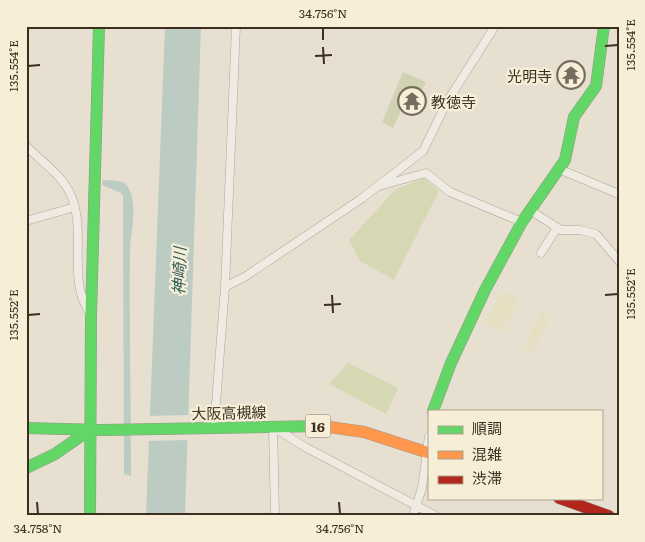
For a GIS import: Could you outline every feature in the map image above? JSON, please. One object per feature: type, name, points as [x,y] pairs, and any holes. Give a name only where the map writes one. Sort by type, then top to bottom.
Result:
[{"type":"street","points":[[90,516],[97,430],[91,315],[99,26]]},
{"type":"street","points":[[209,428],[224,286],[236,26]]},
{"type":"street","points":[[224,286],[246,276],[375,188],[423,151],[447,102],[495,26]]},
{"type":"street","points":[[433,410],[447,374],[486,290],[522,222],[567,158],[570,126],[576,110],[592,93],[596,85],[600,42],[604,26]]},
{"type":"street","points":[[26,146],[63,183],[74,207],[79,286],[84,304],[91,315]]},
{"type":"street","points":[[560,170],[619,194]]},
{"type":"street","points":[[375,188],[426,173],[450,192],[522,222]]},
{"type":"street","points":[[26,221],[74,207]]},
{"type":"street","points":[[530,210],[557,228],[596,234],[619,261]]},
{"type":"street","points":[[541,253],[557,228]]},
{"type":"street","points":[[274,426],[305,447],[436,516]]},
{"type":"street","points":[[274,426],[275,516]]},
{"type":"street","name":"大阪高槻線","points":[[26,428],[97,430],[319,426],[364,432],[427,452]]},
{"type":"street","points":[[26,468],[97,430]]},
{"type":"street","points":[[413,516],[422,488],[427,452]]},
{"type":"street","points":[[564,500],[608,516]]},
{"type":"shaded area","points":[[503,290],[519,299],[502,332],[485,323]]},
{"type":"shaded area","points":[[542,312],[551,317],[532,352],[523,347]]},
{"type":"green space","points":[[403,72],[426,82],[422,90],[412,86],[393,128],[382,122]]},
{"type":"green space","points":[[424,178],[439,191],[394,280],[360,261],[349,240],[396,189]]},
{"type":"green space","points":[[348,363],[398,388],[386,414],[329,384]]},
{"type":"water","name":"神崎川","points":[[165,26],[201,26],[185,516],[146,516]]},
{"type":"water","points":[[103,180],[118,181],[125,184],[132,196],[133,203],[130,250],[131,476],[124,474],[123,196],[121,193],[102,185]]},
{"type":"pier","points":[[189,415],[188,440],[146,441],[147,416]]},
{"type":"traffic: fast","points":[[90,516],[91,315],[99,26]]},
{"type":"traffic: fast","points":[[433,410],[451,363],[485,290],[522,222],[565,160],[574,117],[596,86],[604,26]]},
{"type":"traffic: fast","points":[[26,428],[102,430],[322,426]]},
{"type":"traffic: fast","points":[[26,468],[55,454],[91,429]]},
{"type":"traffic: slow","points":[[322,426],[364,432],[428,453]]},
{"type":"traffic: jam","points":[[565,500],[609,516]]},
{"type":"place","name":"光明寺","points":[[571,75]]},
{"type":"place","name":"教徳寺","points":[[412,101]]}]
